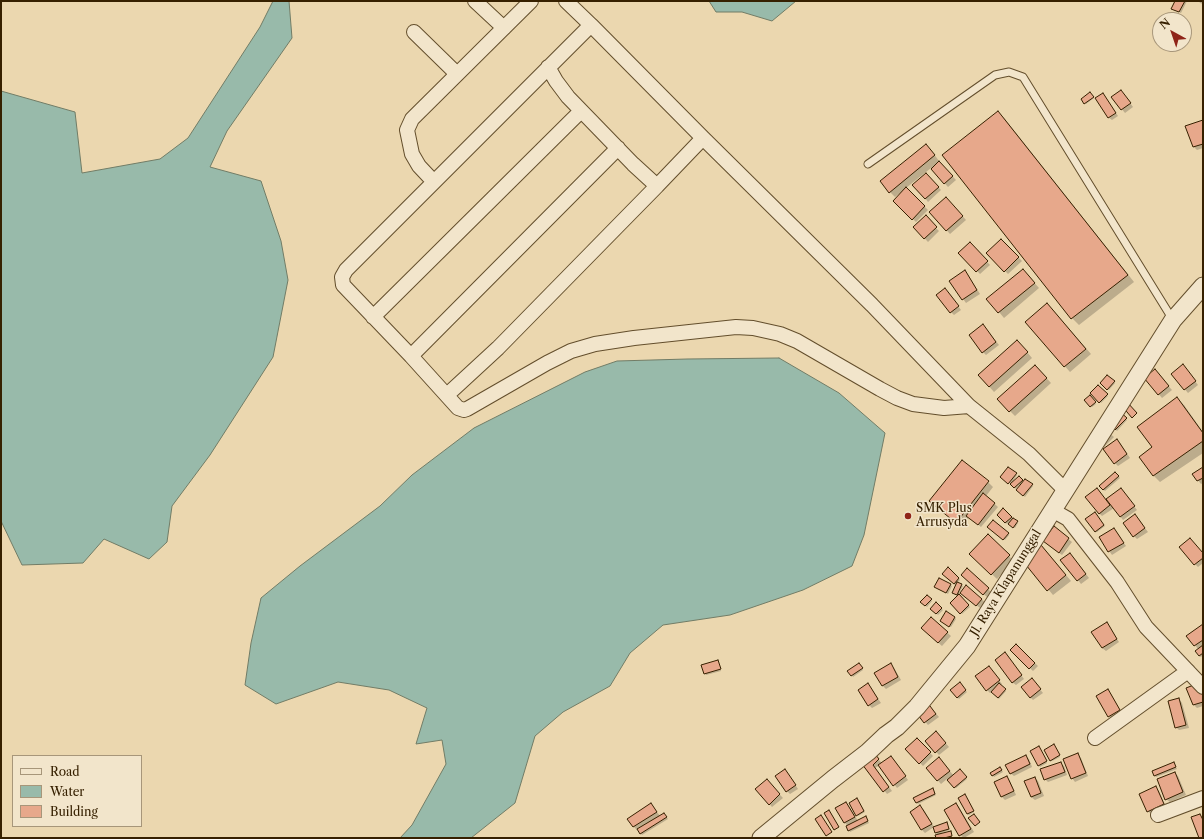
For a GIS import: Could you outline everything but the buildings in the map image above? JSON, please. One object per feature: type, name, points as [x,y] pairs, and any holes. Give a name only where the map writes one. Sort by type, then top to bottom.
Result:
[{"type":"street","points":[[475,1],[504,28]]},
{"type":"street","points":[[434,182],[419,166],[412,154],[407,130],[412,119],[531,1]]},
{"type":"street","points":[[566,1],[872,305],[969,406],[1029,454],[1065,490]]},
{"type":"street","points":[[591,25],[346,270],[342,277],[343,285],[458,408],[464,410],[467,409],[547,363],[572,351],[608,341],[736,327],[753,328],[780,334],[797,340],[880,389],[913,404],[944,408],[969,406]]},
{"type":"street","points":[[414,32],[457,74]]},
{"type":"street","points":[[548,67],[568,97],[633,164],[657,186]]},
{"type":"street","points":[[373,317],[581,111]]},
{"type":"street","points":[[447,395],[498,348],[703,138]]},
{"type":"street","points":[[411,356],[618,148]]},
{"type":"street","name":"Jl. Raya Klapanunggal","points":[[761,838],[868,752],[917,707],[967,646],[1173,320],[1203,286]]},
{"type":"street","points":[[1052,510],[1068,519],[1117,582],[1146,627],[1203,687]]},
{"type":"street","points":[[1095,738],[1188,671]]},
{"type":"street","points":[[1158,815],[1203,798]]},
{"type":"lane","points":[[868,164],[995,75],[1009,72],[1023,77],[1173,320]]},
{"type":"water","points":[[273,1],[289,1],[292,38],[227,131],[210,167],[261,181],[281,241],[288,280],[273,357],[210,455],[172,506],[167,542],[149,559],[104,539],[83,563],[22,565],[1,521],[1,91],[75,112],[82,173],[160,159],[188,138],[260,27]]},
{"type":"water","points":[[709,1],[796,1],[772,21],[742,12],[716,12]]},
{"type":"water","points":[[779,358],[839,393],[885,433],[864,535],[852,566],[803,590],[730,615],[663,625],[630,653],[610,686],[563,712],[535,736],[515,803],[471,838],[400,838],[412,825],[446,764],[442,740],[416,744],[427,708],[389,690],[338,682],[276,704],[245,685],[251,643],[261,598],[300,566],[380,506],[412,475],[474,428],[585,372],[617,361]]},
{"type":"place","name":"SMK Plus Arrusyda","points":[[908,516]]}]
